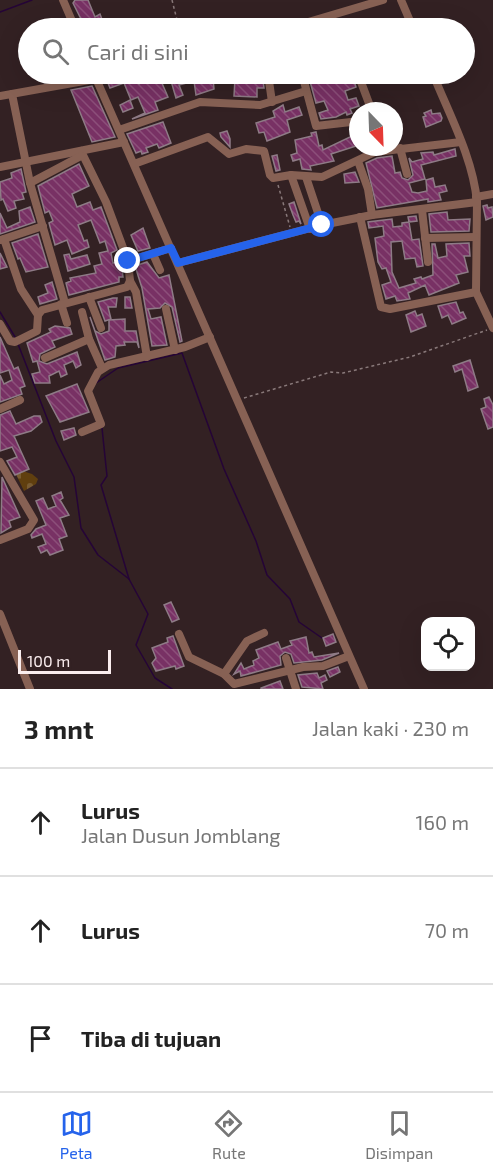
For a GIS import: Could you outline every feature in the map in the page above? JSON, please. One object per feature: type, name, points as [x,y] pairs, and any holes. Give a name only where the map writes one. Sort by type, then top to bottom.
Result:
[{"type":"street","points":[[63,0],[71,18]]},
{"type":"street","points":[[324,18],[383,0]]},
{"type":"street","points":[[401,0],[409,18]]},
{"type":"street","points":[[0,96],[56,84]]},
{"type":"street","points":[[99,84],[364,689]]},
{"type":"street","points":[[269,84],[272,102]]},
{"type":"street","points":[[304,84],[316,126],[349,122]]},
{"type":"street","points":[[362,84],[368,102]]},
{"type":"street","points":[[437,84],[461,141],[477,199],[476,292],[493,328]]},
{"type":"street","points":[[119,130],[200,102],[253,105],[272,102],[306,91]]},
{"type":"street","points":[[12,94],[30,183],[67,323]]},
{"type":"street","points":[[134,164],[208,137],[229,154],[246,149],[264,151],[270,175],[276,177],[291,175],[322,177],[358,161],[362,156]]},
{"type":"street","points":[[403,148],[461,141]]},
{"type":"street","points":[[0,167],[81,154],[124,142]]},
{"type":"street","points":[[30,183],[81,154]]},
{"type":"street","points":[[81,154],[106,202],[128,261],[130,281],[136,292],[147,357]]},
{"type":"street","points":[[402,156],[407,174]]},
{"type":"street","points":[[358,161],[368,189],[372,215]]},
{"type":"street","points":[[291,175],[310,229]]},
{"type":"street","points":[[306,177],[322,225]]},
{"type":"street","points":[[178,263],[322,225],[372,215],[422,210],[493,194]]},
{"type":"street","points":[[422,210],[428,262]]},
{"type":"street","points":[[360,217],[381,307],[390,309],[476,292]]},
{"type":"street","points":[[38,315],[21,289],[2,239],[43,226]]},
{"type":"street","points":[[425,238],[475,237]]},
{"type":"street","points":[[128,261],[171,248]]},
{"type":"street","points":[[153,254],[160,270]]},
{"type":"street","points":[[0,324],[11,342],[17,341],[37,331],[38,315],[42,310],[127,287],[130,281]]},
{"type":"street","points":[[89,297],[101,328]]},
{"type":"street","points":[[166,309],[175,350]]},
{"type":"street","points":[[82,312],[89,339],[102,368]]},
{"type":"street","points":[[82,432],[100,424],[88,391],[102,368],[175,350],[210,337]]},
{"type":"street","points":[[45,358],[89,339]]},
{"type":"street","points":[[0,409],[20,400]]},
{"type":"street","points":[[0,462],[34,520],[28,529],[0,540]]},
{"type":"street","points":[[0,614],[30,689]]},
{"type":"street","points":[[224,674],[247,641],[264,633]]},
{"type":"street","points":[[179,634],[189,657],[224,674],[231,682],[238,684],[323,666],[349,656]]},
{"type":"street","points":[[286,658],[296,689]]},
{"type":"path","points":[[172,0],[176,18]]},
{"type":"path","points":[[276,177],[292,234]]},
{"type":"path","points":[[238,400],[331,372],[343,373],[410,357],[493,328]]},
{"type":"green space","points":[[13,468],[32,474],[38,479],[36,484],[24,491]]},
{"type":"building","points":[[75,0],[88,0],[95,17],[100,14],[102,18],[80,18],[73,3]]},
{"type":"building","points":[[108,84],[121,84],[110,88]]},
{"type":"building","points":[[124,84],[162,84],[168,97],[155,102],[158,110],[132,119],[145,113],[138,97],[131,100]]},
{"type":"building","points":[[172,84],[183,84],[179,85],[183,95],[176,98]]},
{"type":"building","points":[[194,84],[214,84],[214,89],[196,95]]},
{"type":"building","points":[[235,84],[263,84],[264,88],[257,88],[257,97],[234,96]]},
{"type":"building","points":[[311,84],[355,84],[356,87],[345,91],[348,100],[356,98],[358,102],[349,102],[349,114],[347,115],[346,112],[336,117],[321,119],[319,113],[328,110],[324,101],[316,103]]},
{"type":"building","points":[[92,86],[115,137],[92,142],[71,90]]},
{"type":"building","points":[[130,100],[133,108],[123,112],[120,105]]},
{"type":"building","points":[[283,105],[285,112],[299,107],[302,115],[287,120],[290,132],[267,141],[264,132],[259,133],[256,123],[275,117],[273,111]]},
{"type":"building","points":[[431,110],[432,114],[440,113],[442,118],[441,121],[426,127],[424,113]]},
{"type":"building","points":[[163,122],[171,143],[159,148],[157,144],[146,148],[148,152],[136,153],[127,134]]},
{"type":"building","points":[[227,131],[230,139],[230,147],[220,133]]},
{"type":"building","points":[[316,132],[319,146],[322,145],[323,150],[349,137],[349,148],[331,154],[334,161],[310,166],[311,170],[302,169],[300,159],[293,161],[291,155],[297,153],[295,140],[312,136],[311,133]]},
{"type":"building","points":[[455,149],[456,156],[421,165],[425,179],[409,183],[412,192],[418,193],[427,191],[426,180],[433,178],[435,187],[445,185],[447,191],[439,193],[441,200],[428,202],[428,199],[377,208],[366,163],[377,158],[392,156],[395,173],[400,172],[402,178],[408,180],[413,175],[409,158],[412,162],[423,159],[421,153],[433,152],[434,155]]},
{"type":"building","points":[[277,155],[280,170],[276,171],[272,156]]},
{"type":"building","points":[[79,164],[89,186],[72,194],[77,207],[90,202],[93,210],[101,207],[117,250],[111,253],[113,263],[121,261],[123,277],[119,277],[119,282],[69,295],[66,283],[71,281],[70,278],[96,273],[94,266],[102,264],[99,253],[108,251],[105,241],[100,243],[91,220],[78,225],[89,247],[72,254],[67,240],[55,245],[49,223],[53,221],[49,211],[45,213],[38,186]]},
{"type":"building","points":[[21,169],[26,192],[22,193],[24,199],[14,201],[16,208],[8,211],[3,199],[1,200],[0,182],[12,178],[11,173]]},
{"type":"building","points":[[355,172],[359,182],[345,183],[344,174]]},
{"type":"building","points":[[294,202],[301,224],[299,221],[296,222],[289,204]]},
{"type":"building","points":[[487,205],[488,208],[492,207],[493,217],[486,220],[483,206]]},
{"type":"building","points":[[30,207],[35,222],[0,234],[0,213],[7,228],[20,222],[19,211]]},
{"type":"building","points":[[447,212],[448,220],[470,219],[469,231],[431,232],[429,214]]},
{"type":"building","points":[[416,216],[417,221],[409,222],[408,217]]},
{"type":"building","points":[[392,219],[393,227],[409,222],[412,240],[419,239],[423,266],[417,267],[415,258],[405,259],[402,241],[391,242],[392,272],[399,288],[416,283],[414,279],[433,275],[432,244],[435,244],[438,258],[447,256],[446,244],[469,243],[470,256],[464,256],[468,272],[456,275],[459,283],[429,295],[425,285],[408,293],[410,299],[397,301],[395,296],[386,299],[382,285],[391,282],[386,268],[382,269],[378,262],[375,238],[384,236],[383,226],[369,228],[368,222]]},
{"type":"building","points":[[143,228],[150,248],[138,251],[131,235]]},
{"type":"building","points":[[38,234],[48,267],[26,272],[12,243]]},
{"type":"building","points":[[0,253],[7,267],[0,269]]},
{"type":"building","points":[[69,254],[71,259],[87,255],[90,264],[68,271],[64,255]]},
{"type":"building","points":[[147,262],[159,278],[169,275],[182,341],[180,342],[172,307],[165,303],[160,308],[148,309],[151,319],[161,317],[167,345],[152,346],[142,288],[135,266]]},
{"type":"building","points":[[52,282],[57,299],[40,304],[38,297],[48,293],[45,285]]},
{"type":"building","points":[[125,297],[130,297],[132,308],[125,308]]},
{"type":"building","points":[[117,298],[116,307],[108,307],[111,319],[105,321],[98,302]]},
{"type":"building","points":[[456,302],[460,313],[463,312],[466,318],[452,324],[448,315],[442,318],[438,306]]},
{"type":"building","points":[[415,311],[417,316],[422,314],[426,326],[411,332],[406,315]]},
{"type":"building","points":[[90,317],[95,331],[101,334],[109,331],[109,320],[125,319],[125,331],[136,331],[139,348],[137,342],[124,342],[125,345],[116,346],[115,357],[105,360]]},
{"type":"building","points":[[55,326],[70,328],[72,334],[52,341],[55,347],[40,354],[39,361],[47,364],[77,352],[81,365],[76,368],[73,361],[64,365],[67,374],[61,377],[59,371],[49,376],[50,383],[35,383],[32,374],[40,372],[37,361],[33,362],[27,343],[51,332],[49,329]]},
{"type":"building","points":[[0,337],[14,369],[18,367],[25,386],[20,388],[22,394],[0,402],[0,375],[4,384],[12,380],[9,370],[0,373]]},
{"type":"building","points":[[470,360],[478,387],[468,391],[462,369],[455,372],[453,366]]},
{"type":"building","points":[[77,384],[89,412],[60,422],[46,396]]},
{"type":"building","points":[[489,397],[493,405],[493,427],[488,429],[481,409],[486,407],[484,399]]},
{"type":"building","points":[[10,411],[16,424],[34,416],[40,416],[42,422],[31,431],[14,436],[29,469],[15,475],[7,461],[17,457],[12,447],[0,451],[0,415]]},
{"type":"building","points":[[74,428],[76,435],[64,440],[61,431]]},
{"type":"building","points":[[2,477],[20,517],[9,521],[11,527],[1,533]]},
{"type":"building","points":[[61,492],[63,498],[60,500],[69,515],[60,518],[67,536],[59,539],[63,550],[50,555],[47,550],[41,553],[38,547],[46,544],[42,534],[32,538],[31,535],[36,529],[46,525],[36,501],[43,498],[48,509],[56,506],[52,496]]},
{"type":"building","points":[[171,602],[179,619],[172,622],[164,605]]},
{"type":"building","points":[[333,634],[336,642],[326,646],[323,638]]},
{"type":"building","points":[[173,636],[184,666],[156,671],[152,663],[156,658],[152,648],[168,642],[167,638]]},
{"type":"building","points":[[306,637],[309,653],[312,652],[314,657],[339,653],[322,660],[294,663],[291,654],[285,652],[280,656],[281,665],[241,676],[240,671],[234,674],[241,663],[244,669],[254,665],[253,661],[259,658],[256,650],[278,642],[281,649],[292,645],[290,641]]},
{"type":"building","points":[[338,667],[340,672],[330,677],[327,671]]},
{"type":"building","points":[[317,673],[319,678],[325,675],[327,680],[321,683],[323,689],[302,687],[298,675]]},
{"type":"building","points":[[280,681],[283,689],[261,689],[261,688]]},
{"type":"waterway","points":[[0,12],[32,0]]},
{"type":"waterway","points":[[0,312],[15,337]]},
{"type":"waterway","points":[[18,344],[56,441],[74,477],[81,528],[98,555],[129,579],[148,614],[136,645],[155,678],[172,689]]},
{"type":"waterway","points":[[96,383],[118,368],[182,353],[224,469],[256,541],[267,575],[290,599],[299,622],[322,638]]},
{"type":"waterway","points":[[102,428],[107,476],[101,485],[129,579]]},
{"type":"route","points":[[128,261],[171,248],[178,263],[322,225]]}]
